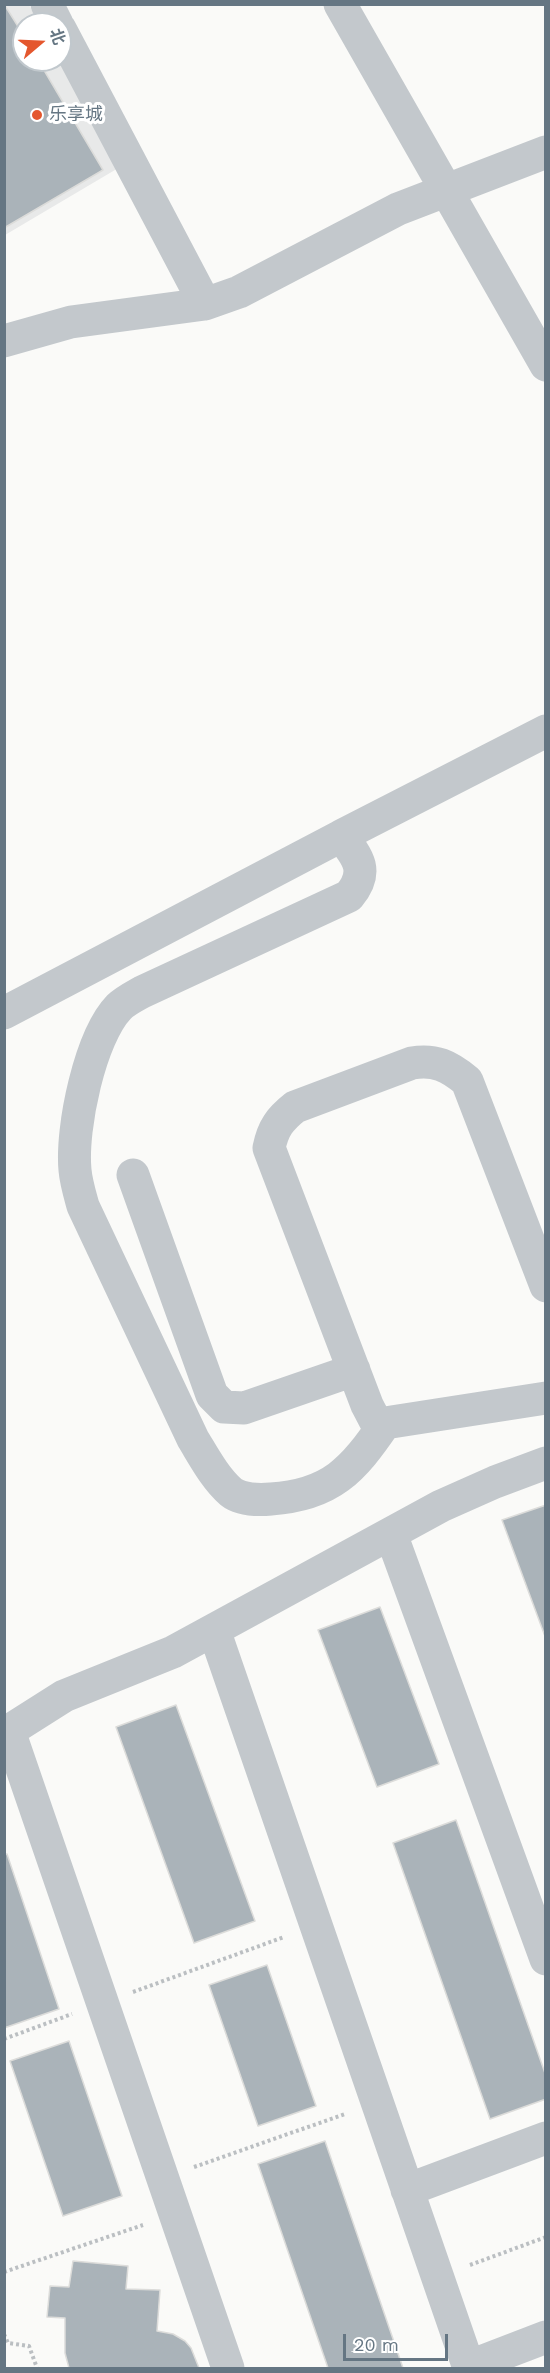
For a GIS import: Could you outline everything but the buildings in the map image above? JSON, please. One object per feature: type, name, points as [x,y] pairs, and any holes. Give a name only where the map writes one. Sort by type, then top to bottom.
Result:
[{"type":"street","points":[[340,4],[546,365]]},
{"type":"street","points":[[72,52],[206,304]]},
{"type":"street","points":[[4,341],[71,322],[206,304],[239,292],[398,209],[546,152]]},
{"type":"street","points":[[4,1013],[546,730]]},
{"type":"street","points":[[341,836],[354,853],[361,871],[360,883],[349,896],[142,992],[119,1006],[98,1037],[80,1116],[75,1169],[82,1206],[193,1439],[214,1473],[233,1494],[258,1500],[292,1497],[329,1485],[360,1460],[385,1423],[546,1398]]},
{"type":"street","points":[[380,1430],[354,1370],[269,1148],[272,1133],[281,1118],[295,1107],[412,1063],[430,1060],[452,1069],[467,1081],[546,1286]]},
{"type":"street","points":[[133,1176],[212,1395],[224,1407],[244,1408],[354,1370]]},
{"type":"street","points":[[228,2368],[7,1732],[64,1696],[173,1652],[452,1501],[546,1463]]},
{"type":"street","points":[[391,1534],[546,1959]]},
{"type":"street","points":[[214,1630],[468,2368],[546,2337]]},
{"type":"street","points":[[407,2190],[546,2138]]},
{"type":"path","points":[[4,2039],[315,1926]]},
{"type":"path","points":[[163,2178],[377,2102]]},
{"type":"path","points":[[4,2272],[175,2214]]},
{"type":"path","points":[[437,2278],[546,2237]]},
{"type":"path","points":[[4,2334],[8,2343],[29,2346],[37,2368]]},
{"type":"shaded area","name":"乐享城","points":[[4,5],[29,5],[33,12],[12,12],[12,72],[67,72],[120,167],[5,235]]},
{"type":"place","name":"乐享城","points":[[37,115]]}]
